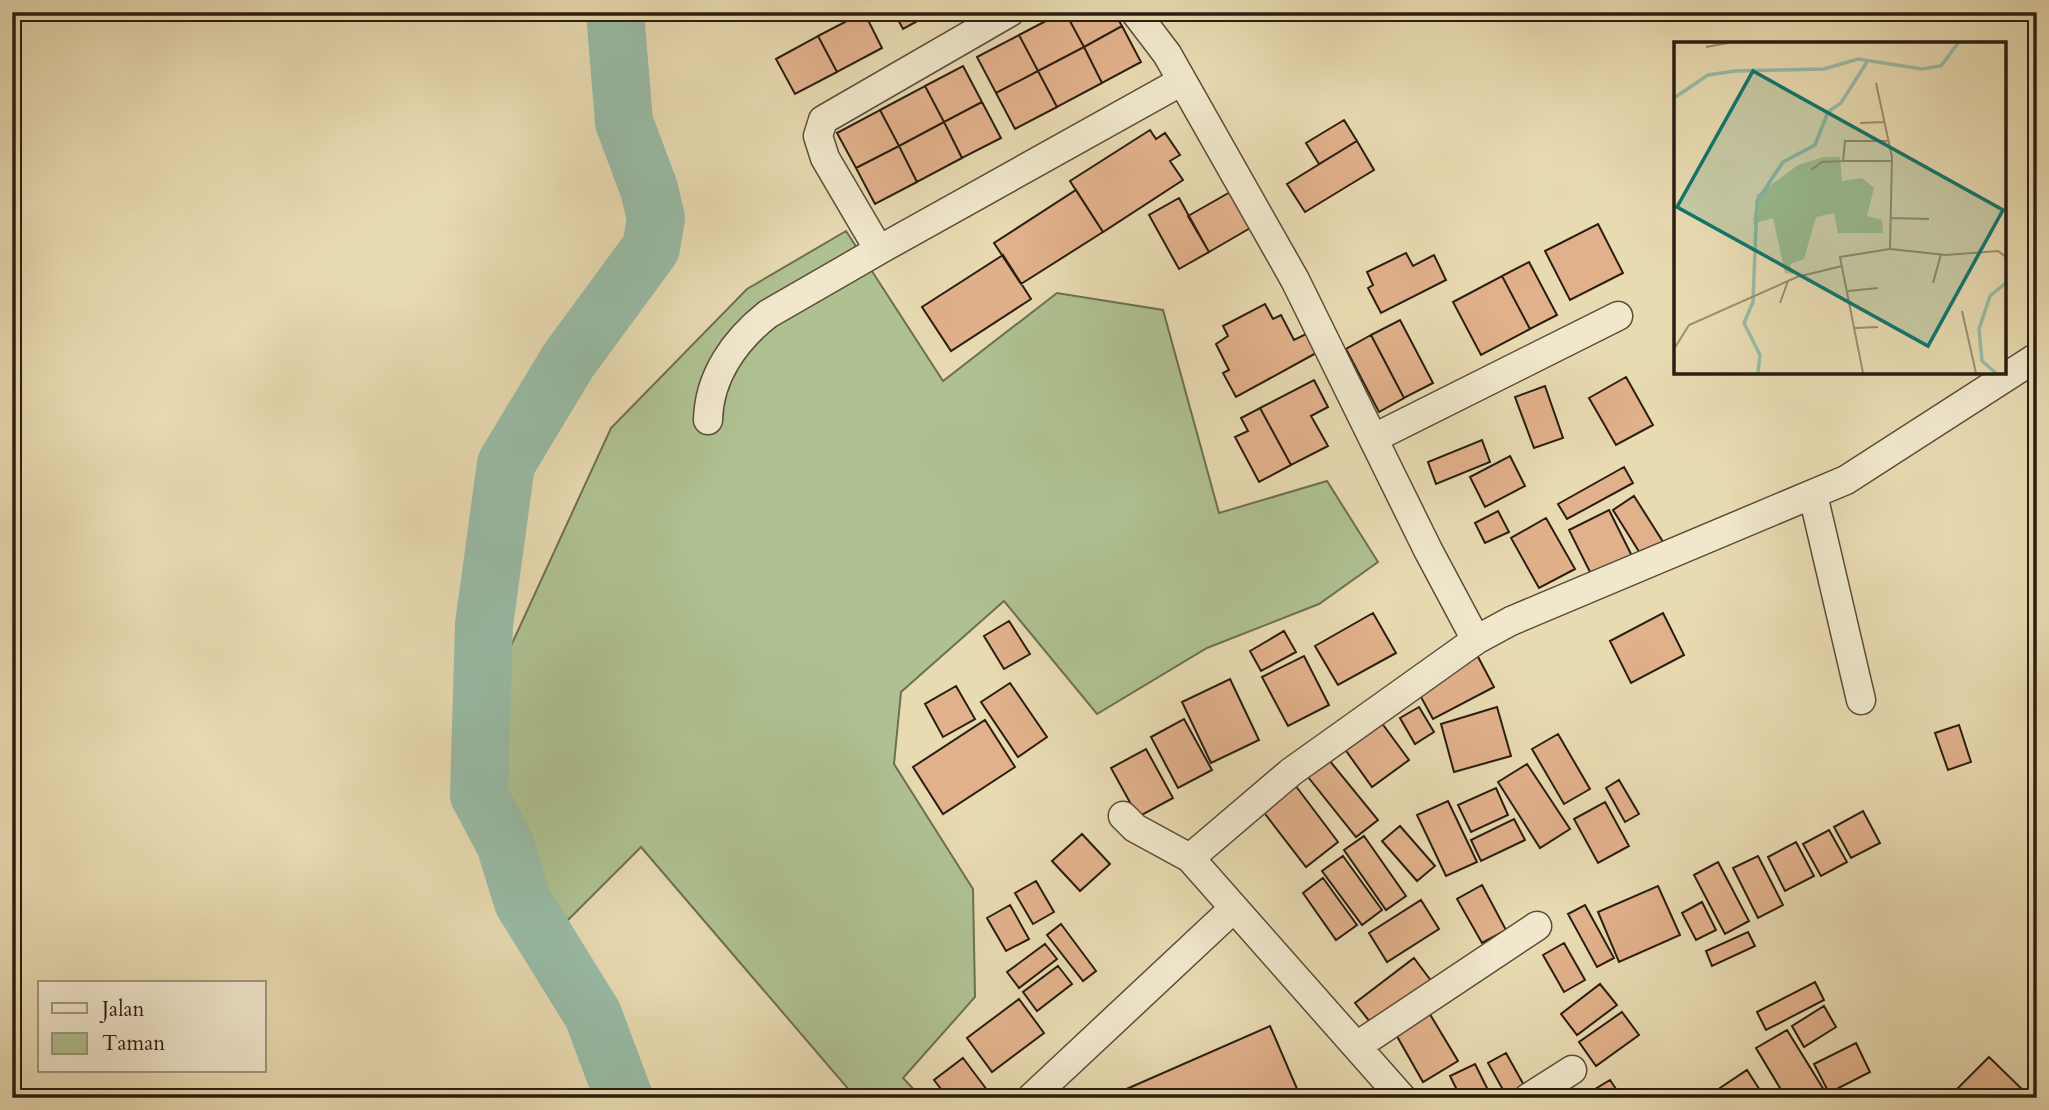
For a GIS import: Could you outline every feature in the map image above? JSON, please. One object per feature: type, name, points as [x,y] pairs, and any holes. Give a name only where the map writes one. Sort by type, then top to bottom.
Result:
[{"type":"street","points":[[879,250],[825,158],[818,136],[821,123],[826,117],[1010,12]]},
{"type":"street","points":[[1135,12],[1167,54],[1295,279],[1428,550],[1476,640]]},
{"type":"street","points":[[708,420],[711,396],[734,347],[768,314],[1182,81]]},
{"type":"street","points":[[1374,438],[1618,316]]},
{"type":"street","points":[[1190,859],[1291,772],[1476,640],[1511,621],[1581,590],[1813,495],[1865,470],[2037,357]]},
{"type":"street","points":[[1813,495],[1861,700]]},
{"type":"street","points":[[1123,816],[1135,828],[1190,859],[1402,1098]]},
{"type":"street","points":[[1031,1098],[1234,908]]},
{"type":"street","points":[[1357,1046],[1537,926]]},
{"type":"street","points":[[1528,1098],[1572,1070]]},
{"type":"green space","points":[[846,231],[943,381],[1057,293],[1163,310],[1219,513],[1327,481],[1378,562],[1319,604],[1207,648],[1097,714],[1004,601],[901,692],[894,764],[973,889],[975,997],[903,1078],[922,1098],[856,1098],[641,847],[533,955],[459,759],[611,428],[747,289]]},
{"type":"building","points":[[864,12],[882,48],[837,72],[818,36]]},
{"type":"building","points":[[894,12],[934,12],[903,29]]},
{"type":"building","points":[[1063,12],[1084,47],[1038,71],[1019,35]]},
{"type":"building","points":[[1065,12],[1114,12],[1122,26],[1084,47]]},
{"type":"building","points":[[1122,26],[1141,62],[1102,83],[1084,47]]},
{"type":"building","points":[[1019,35],[1038,71],[996,93],[977,57]]},
{"type":"building","points":[[818,36],[837,72],[795,94],[776,59]]},
{"type":"building","points":[[1084,47],[1102,83],[1057,107],[1038,71]]},
{"type":"building","points":[[963,66],[982,102],[944,122],[925,86]]},
{"type":"building","points":[[1038,71],[1057,107],[1015,129],[996,93]]},
{"type":"building","points":[[925,86],[944,122],[899,146],[880,110]]},
{"type":"building","points":[[982,102],[1001,138],[962,158],[944,122]]},
{"type":"building","points":[[880,110],[899,146],[856,168],[837,133]]},
{"type":"building","points":[[1344,120],[1357,141],[1319,164],[1306,143]]},
{"type":"building","points":[[944,122],[962,158],[917,182],[899,146]]},
{"type":"building","points":[[1150,130],[1156,139],[1165,133],[1180,155],[1170,161],[1183,180],[1103,232],[1070,181]]},
{"type":"building","points":[[1357,141],[1374,170],[1305,212],[1287,184]]},
{"type":"building","points":[[899,146],[917,182],[875,204],[856,168]]},
{"type":"building","points":[[1076,190],[1103,232],[1021,284],[994,243]]},
{"type":"building","points":[[1232,191],[1252,227],[1209,252],[1188,216]]},
{"type":"building","points":[[1179,198],[1209,252],[1179,269],[1149,215]]},
{"type":"building","points":[[1598,224],[1623,273],[1570,300],[1545,251]]},
{"type":"building","points":[[1406,253],[1413,266],[1434,255],[1446,280],[1381,313],[1368,288],[1373,285],[1367,272]]},
{"type":"building","points":[[1003,255],[1031,299],[951,351],[922,307]]},
{"type":"building","points":[[1529,262],[1557,315],[1530,329],[1502,276]]},
{"type":"building","points":[[1502,276],[1530,329],[1481,355],[1453,302]]},
{"type":"building","points":[[1265,304],[1273,319],[1281,315],[1294,340],[1308,333],[1318,352],[1236,397],[1223,373],[1229,370],[1216,344],[1228,336],[1223,326]]},
{"type":"building","points":[[1400,320],[1433,383],[1404,398],[1371,335]]},
{"type":"building","points":[[1371,335],[1404,398],[1379,412],[1346,349]]},
{"type":"building","points":[[1626,377],[1653,425],[1616,445],[1589,398]]},
{"type":"building","points":[[1314,380],[1328,407],[1311,416],[1328,446],[1291,465],[1260,408]]},
{"type":"building","points":[[1545,386],[1563,438],[1534,448],[1515,397]]},
{"type":"building","points":[[1260,408],[1291,465],[1259,482],[1235,437],[1248,431],[1241,418]]},
{"type":"building","points":[[1482,440],[1490,462],[1436,484],[1428,462]]},
{"type":"building","points":[[1510,456],[1525,486],[1485,507],[1470,477]]},
{"type":"building","points":[[1624,467],[1633,483],[1567,519],[1558,504]]},
{"type":"building","points":[[1634,496],[1665,545],[1643,558],[1613,510]]},
{"type":"building","points":[[1609,510],[1632,556],[1592,576],[1569,530]]},
{"type":"building","points":[[1498,511],[1509,532],[1485,543],[1475,523]]},
{"type":"building","points":[[1546,518],[1575,569],[1539,588],[1511,538]]},
{"type":"building","points":[[1373,613],[1396,653],[1338,685],[1315,646]]},
{"type":"building","points":[[1663,613],[1684,655],[1631,683],[1610,641]]},
{"type":"building","points":[[1009,621],[1030,654],[1004,669],[984,636]]},
{"type":"building","points":[[1284,631],[1296,652],[1261,671],[1250,651]]},
{"type":"building","points":[[1477,655],[1494,687],[1433,719],[1416,688]]},
{"type":"building","points":[[1304,656],[1329,705],[1288,726],[1262,677]]},
{"type":"building","points":[[1230,679],[1259,740],[1211,763],[1182,702]]},
{"type":"building","points":[[1010,683],[1047,737],[1018,757],[981,702]]},
{"type":"building","points":[[956,686],[975,719],[943,737],[925,704]]},
{"type":"building","points":[[1419,707],[1434,732],[1415,744],[1400,718]]},
{"type":"building","points":[[1497,707],[1511,756],[1454,772],[1441,724]]},
{"type":"building","points":[[1184,719],[1212,770],[1178,788],[1151,737]]},
{"type":"building","points":[[985,720],[1015,767],[943,814],[913,767]]},
{"type":"building","points":[[1381,722],[1409,760],[1372,787],[1344,748]]},
{"type":"building","points":[[1959,725],[1971,762],[1948,770],[1935,733]]},
{"type":"building","points":[[1558,734],[1590,789],[1564,804],[1532,749]]},
{"type":"building","points":[[1146,749],[1173,798],[1138,817],[1111,768]]},
{"type":"building","points":[[1329,760],[1378,820],[1356,837],[1308,777]]},
{"type":"building","points":[[1527,764],[1570,829],[1540,848],[1498,782]]},
{"type":"building","points":[[1619,780],[1639,814],[1625,822],[1606,788]]},
{"type":"building","points":[[1295,785],[1338,842],[1306,867],[1262,810]]},
{"type":"building","points":[[1496,788],[1508,815],[1471,832],[1458,805]]},
{"type":"building","points":[[1448,801],[1477,862],[1446,876],[1417,815]]},
{"type":"building","points":[[1605,802],[1629,846],[1598,863],[1574,819]]},
{"type":"building","points":[[1863,811],[1880,843],[1851,858],[1834,827]]},
{"type":"building","points":[[1514,819],[1525,840],[1481,861],[1471,840]]},
{"type":"building","points":[[1400,826],[1435,866],[1417,881],[1382,841]]},
{"type":"building","points":[[1829,830],[1847,862],[1821,876],[1803,844]]},
{"type":"building","points":[[1082,834],[1110,864],[1080,891],[1052,861]]},
{"type":"building","points":[[1364,836],[1406,896],[1386,910],[1344,850]]},
{"type":"building","points":[[1796,842],[1814,876],[1785,891],[1768,857]]},
{"type":"building","points":[[1343,856],[1382,910],[1362,925],[1322,871]]},
{"type":"building","points":[[1758,856],[1783,905],[1758,918],[1733,868]]},
{"type":"building","points":[[1718,862],[1749,921],[1725,934],[1694,875]]},
{"type":"building","points":[[1323,878],[1357,925],[1336,940],[1303,893]]},
{"type":"building","points":[[1036,881],[1054,912],[1033,924],[1015,893]]},
{"type":"building","points":[[1482,885],[1506,930],[1482,943],[1457,899]]},
{"type":"building","points":[[1658,886],[1680,935],[1619,962],[1598,912]]},
{"type":"building","points":[[1421,900],[1439,929],[1387,962],[1369,933]]},
{"type":"building","points":[[1702,902],[1716,930],[1696,940],[1682,913]]},
{"type":"building","points":[[1010,905],[1029,939],[1006,951],[987,918]]},
{"type":"building","points":[[1585,905],[1614,958],[1597,967],[1568,914]]},
{"type":"building","points":[[1061,924],[1096,971],[1083,981],[1047,935]]},
{"type":"building","points":[[1748,932],[1755,946],[1712,966],[1706,951]]},
{"type":"building","points":[[1564,943],[1585,980],[1564,992],[1543,955]]},
{"type":"building","points":[[1045,944],[1057,959],[1019,988],[1007,972]]},
{"type":"building","points":[[1414,958],[1432,982],[1374,1027],[1355,1003]]},
{"type":"building","points":[[1058,966],[1072,984],[1037,1011],[1023,992]]},
{"type":"building","points":[[1815,982],[1824,1000],[1766,1030],[1757,1012]]},
{"type":"building","points":[[1600,984],[1617,1005],[1577,1035],[1561,1014]]},
{"type":"building","points":[[1019,999],[1044,1033],[992,1072],[967,1038]]},
{"type":"building","points":[[1824,1006],[1836,1027],[1804,1047],[1792,1026]]},
{"type":"building","points":[[1428,1011],[1458,1061],[1423,1082],[1394,1031]]},
{"type":"building","points":[[1622,1012],[1639,1035],[1596,1066],[1579,1042]]},
{"type":"building","points":[[1270,1026],[1301,1098],[1106,1098]]},
{"type":"building","points":[[1787,1030],[1824,1090],[1812,1098],[1786,1098],[1756,1048]]},
{"type":"building","points":[[1856,1043],[1870,1072],[1829,1093],[1814,1064]]},
{"type":"building","points":[[1506,1053],[1525,1087],[1507,1097],[1488,1063]]},
{"type":"building","points":[[1989,1057],[2031,1098],[1962,1098],[1955,1091]]},
{"type":"building","points":[[963,1058],[987,1090],[976,1098],[948,1098],[934,1080]]},
{"type":"building","points":[[1475,1064],[1492,1098],[1461,1098],[1450,1076]]},
{"type":"building","points":[[1747,1070],[1765,1098],[1727,1098],[1720,1088]]},
{"type":"building","points":[[1610,1080],[1622,1098],[1582,1097]]},
{"type":"waterway","points":[[615,12],[624,122],[649,189],[656,218],[651,248],[568,361],[506,464],[484,625],[479,795],[505,844],[523,902],[593,1015],[624,1098]]}]
